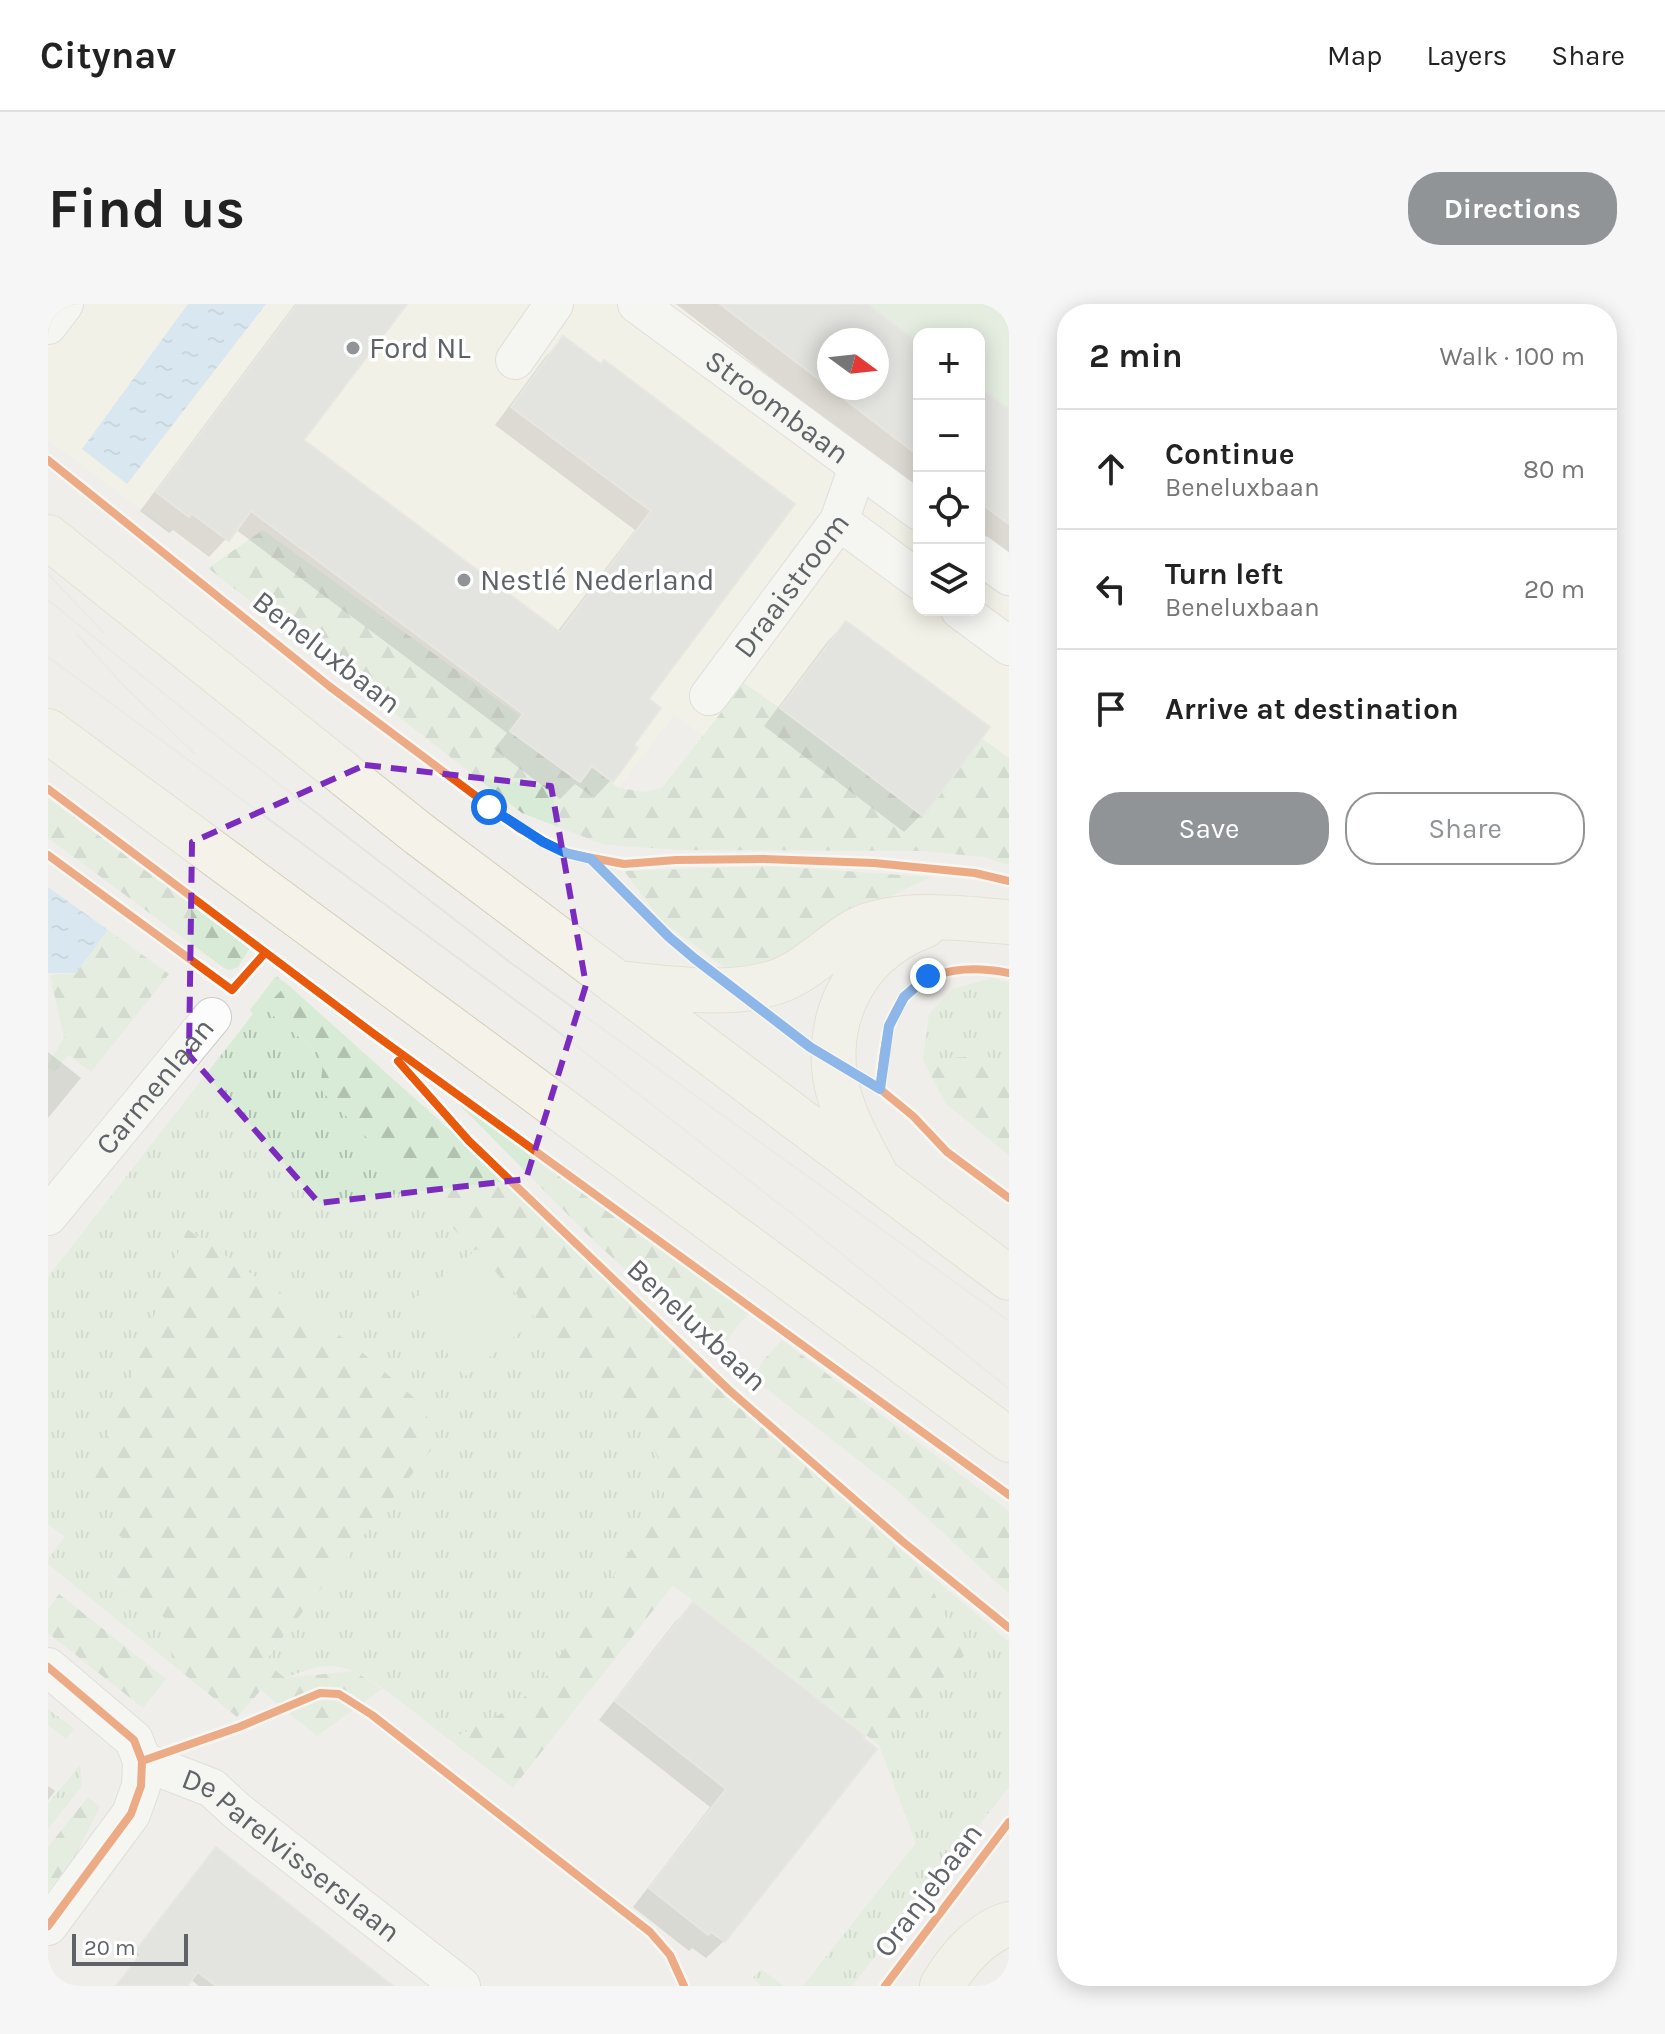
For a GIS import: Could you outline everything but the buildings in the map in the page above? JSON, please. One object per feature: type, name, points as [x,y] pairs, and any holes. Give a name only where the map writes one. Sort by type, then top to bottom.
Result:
[{"type":"main road","points":[[48,537],[419,834],[1009,1278]]},
{"type":"main road","points":[[48,731],[1009,1440]]},
{"type":"main road","points":[[616,983],[736,989],[767,985],[793,976],[855,930],[900,918],[1009,922]]},
{"type":"main road","points":[[880,1182],[855,1137],[840,1098],[833,1034],[840,1008],[856,977],[880,950],[909,932],[948,918]]},
{"type":"main road","points":[[942,1986],[963,1956],[1007,1921]]},
{"type":"street","points":[[48,325],[64,304]]},
{"type":"street","points":[[515,360],[554,304]]},
{"type":"street","name":"Stroombaan","points":[[637,304],[913,507]]},
{"type":"street","name":"Draaistroom","points":[[709,696],[839,521],[858,467]]},
{"type":"street","points":[[839,521],[913,576]]},
{"type":"street","points":[[985,558],[1009,576]]},
{"type":"street","points":[[968,616],[1009,646]]},
{"type":"street","name":"Carmenlaan","points":[[48,1216],[62,1170],[212,1017]]},
{"type":"street","name":"De Parelvisserslaan","points":[[48,1667],[134,1740],[142,1761],[212,1788],[237,1811],[461,1986]]},
{"type":"street","points":[[48,1926],[131,1814],[141,1786],[142,1761]]},
{"type":"highlighted area","points":[[365,765],[551,786],[586,985],[526,1179],[319,1203],[189,1055],[192,842]]},
{"type":"shaded area","points":[[48,304],[1009,304],[1009,837],[813,815],[674,715],[582,835],[48,440]]},
{"type":"green space","points":[[867,304],[1009,304],[1009,409],[985,391],[985,328],[913,328],[913,338]]},
{"type":"green space","points":[[263,530],[619,788],[644,792],[662,788],[744,683],[922,808],[976,734],[1009,758],[1009,865],[984,857],[920,851],[681,850],[605,845],[522,813],[208,568]]},
{"type":"green space","points":[[48,797],[250,948],[238,967],[224,968],[48,838]]},
{"type":"green space","points":[[771,866],[931,877],[891,896],[797,955],[733,974],[662,921],[624,871]]},
{"type":"green space","points":[[108,930],[169,974],[91,1072],[69,1055],[54,1072],[48,1064],[64,1038],[50,975],[76,973]]},
{"type":"green space","points":[[276,976],[287,984],[273,1000],[270,1013],[317,1052],[559,1350],[581,1372],[612,1390],[643,1428],[660,1462],[666,1499],[543,1681],[510,1709],[450,1740],[378,1685],[348,1669],[321,1667],[285,1678],[264,1662],[430,1450],[426,1409],[356,1347],[187,1230],[129,1519],[131,1547],[111,1575],[166,1619],[173,1665],[48,1564],[48,1559],[65,1537],[48,1524],[48,1277],[253,1014],[250,1010]]},
{"type":"green space","points":[[992,978],[1009,983],[1009,1060],[976,1056],[923,1060],[929,1014],[953,989]]},
{"type":"green space","points":[[287,984],[470,1148],[697,1370],[923,1569],[964,1656],[879,1745],[673,1585],[513,1788],[450,1740],[510,1709],[543,1681],[665,1499],[660,1462],[643,1428],[612,1390],[581,1372],[559,1350],[518,1296],[320,1089],[323,1063],[317,1052],[270,1013],[272,1000]]},
{"type":"green space","points":[[976,1056],[1009,1060],[1009,1155],[946,1104],[923,1060]]},
{"type":"green space","points":[[449,1094],[751,1311],[728,1339],[721,1360],[585,1232]]},
{"type":"green space","points":[[187,1229],[356,1347],[426,1408],[431,1450],[264,1661],[285,1678],[354,1671],[382,1689],[317,1736],[261,1690],[237,1717],[173,1665],[166,1619],[111,1574],[130,1547],[119,1535],[129,1519],[88,1488]]},
{"type":"green space","points":[[477,1249],[535,1320],[466,1376],[408,1304]]},
{"type":"green space","points":[[782,1340],[1009,1511],[1009,1594],[898,1491],[754,1379],[762,1362]]},
{"type":"green space","points":[[923,1569],[1009,1642],[1009,1787],[852,1986],[803,1986],[916,1843],[879,1745],[964,1656]]},
{"type":"green space","points":[[59,1594],[166,1679],[143,1708],[48,1633],[48,1609]]},
{"type":"green space","points":[[48,1709],[74,1729],[66,1739],[48,1725]]},
{"type":"green space","points":[[80,1765],[82,1786],[48,1829],[48,1804]]},
{"type":"green space","points":[[88,1797],[100,1807],[74,1858],[48,1891],[48,1847]]},
{"type":"green space","points":[[761,1969],[784,1986],[762,1986],[753,1978]]},
{"type":"water","points":[[188,304],[266,304],[127,484],[82,449]]},
{"type":"water","points":[[48,887],[108,930],[76,973],[48,973]]},
{"type":"tram line","points":[[48,574],[104,633]]},
{"type":"tram line","points":[[48,600],[213,733],[511,963],[1009,1321]]},
{"type":"tram line","points":[[77,634],[123,685],[195,754]]},
{"type":"tram line","points":[[48,657],[560,1033],[791,1213],[1009,1389]]},
{"type":"cycle path","name":"Beneluxbaan","points":[[48,460],[329,686],[520,829],[566,853],[624,864],[764,859],[874,863],[975,873],[1009,881]]},
{"type":"cycle path","points":[[48,789],[374,1034],[1009,1495]]},
{"type":"cycle path","points":[[48,855],[232,990],[265,953]]},
{"type":"cycle path","points":[[591,859],[695,959],[810,1047],[880,1089],[913,1116],[947,1152],[1009,1198]]},
{"type":"cycle path","points":[[880,1089],[889,1028],[908,994],[936,975],[953,971],[971,969],[1009,973]]},
{"type":"cycle path","name":"Beneluxbaan","points":[[398,1061],[469,1141],[729,1390],[902,1541],[1009,1628]]},
{"type":"cycle path","points":[[48,1667],[134,1740],[142,1761],[141,1786],[131,1814],[48,1926]]},
{"type":"cycle path","points":[[142,1761],[239,1727],[320,1693],[339,1694],[372,1715],[650,1932],[670,1955],[684,1986]]},
{"type":"cycle path","name":"Oranjebaan","points":[[885,1986],[1009,1822]]},
{"type":"place","name":"Ford NL","points":[[353,348]]},
{"type":"place","name":"Nestlé Nederland","points":[[464,580]]},
{"type":"route","points":[[489,807],[543,842],[566,853],[591,859],[695,959],[810,1047],[880,1089],[889,1026],[904,997],[928,976]]}]
